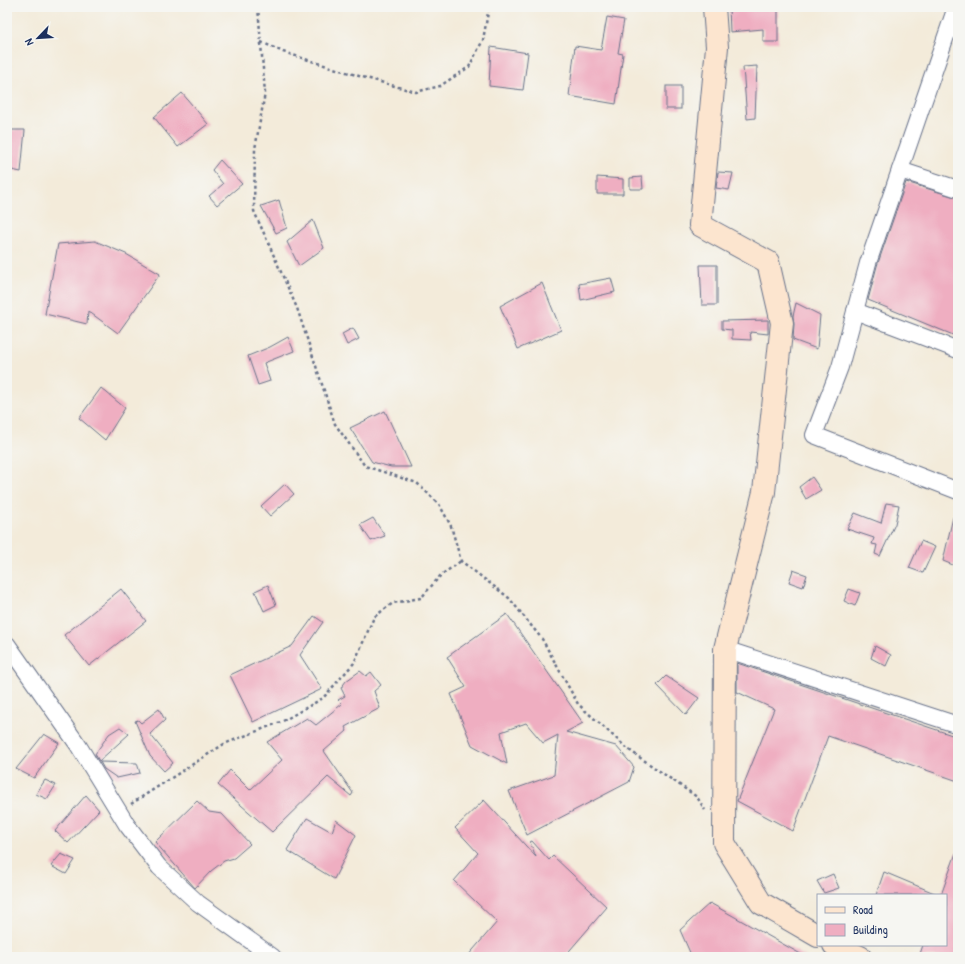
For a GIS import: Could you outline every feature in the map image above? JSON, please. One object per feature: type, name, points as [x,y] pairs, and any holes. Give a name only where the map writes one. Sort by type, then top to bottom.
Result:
[{"type":"street","points":[[714,7],[717,47],[700,225],[768,262],[782,323],[764,492],[725,649],[724,843],[761,903],[817,935]]},
{"type":"street","points":[[956,7],[868,263],[840,367],[814,435],[958,491]]},
{"type":"street","points":[[900,170],[958,189]]},
{"type":"street","points":[[855,311],[958,350]]},
{"type":"street","points":[[7,644],[78,746],[119,812],[143,846],[178,886],[198,903],[273,957]]},
{"type":"street","points":[[725,649],[958,725]]},
{"type":"street","points":[[836,946],[860,957]]},
{"type":"path","points":[[258,7],[265,93],[255,149],[254,212],[297,308],[335,424],[366,466],[417,483],[439,504],[451,526],[461,562],[509,598],[542,639],[578,704],[629,750],[697,797],[708,816]]},
{"type":"path","points":[[261,42],[283,52],[416,92],[440,86],[469,67],[483,40],[489,7]]},
{"type":"path","points":[[119,812],[224,744],[283,721],[323,698],[354,663],[374,616],[393,603],[421,598],[442,575],[461,562]]},
{"type":"building","points":[[729,7],[778,7],[778,42],[763,42],[763,29],[730,32]]},
{"type":"building","points":[[607,17],[624,20],[618,53],[623,54],[616,104],[569,96],[575,46],[601,50]]},
{"type":"building","points":[[491,47],[528,53],[523,90],[489,86]]},
{"type":"building","points":[[757,66],[755,118],[747,119],[743,67]]},
{"type":"building","points":[[666,86],[681,86],[681,109],[666,109]]},
{"type":"building","points":[[182,93],[208,124],[178,147],[154,117]]},
{"type":"building","points":[[7,130],[25,130],[21,172],[7,169]]},
{"type":"building","points":[[220,160],[242,184],[217,205],[209,196],[223,184],[212,170]]},
{"type":"building","points":[[718,172],[733,173],[729,190],[716,188]]},
{"type":"building","points":[[597,177],[623,179],[623,194],[597,194]]},
{"type":"building","points":[[642,177],[643,189],[630,189],[630,178]]},
{"type":"building","points":[[906,182],[958,198],[958,337],[868,300],[877,266]]},
{"type":"building","points":[[279,200],[287,228],[276,233],[261,206]]},
{"type":"building","points":[[313,220],[324,248],[299,266],[287,242]]},
{"type":"building","points":[[95,241],[126,254],[160,274],[118,333],[88,311],[87,324],[45,314],[58,244]]},
{"type":"building","points":[[700,265],[717,265],[717,305],[702,305]]},
{"type":"building","points":[[611,278],[615,292],[581,300],[579,284]]},
{"type":"building","points":[[542,283],[561,330],[518,349],[500,306]]},
{"type":"building","points":[[796,303],[820,315],[817,349],[793,340],[793,316]]},
{"type":"building","points":[[768,320],[768,334],[750,332],[751,340],[732,339],[732,330],[722,329],[722,321]]},
{"type":"building","points":[[353,328],[359,339],[347,345],[342,334]]},
{"type":"building","points":[[288,337],[294,351],[264,363],[270,381],[258,385],[248,356],[270,347]]},
{"type":"building","points":[[101,388],[125,408],[105,440],[79,418]]},
{"type":"building","points":[[385,411],[411,467],[391,467],[372,462],[350,428]]},
{"type":"building","points":[[812,477],[821,490],[806,499],[799,487]]},
{"type":"building","points":[[285,484],[294,494],[270,516],[261,506]]},
{"type":"building","points":[[886,503],[899,505],[895,524],[880,556],[875,554],[877,545],[872,544],[874,538],[847,529],[855,513],[881,523]]},
{"type":"building","points":[[953,517],[958,518],[958,567],[943,561]]},
{"type":"building","points":[[373,518],[385,536],[371,541],[360,525]]},
{"type":"building","points":[[921,541],[935,547],[923,573],[909,568]]},
{"type":"building","points":[[793,570],[807,575],[803,587],[789,582]]},
{"type":"building","points":[[268,585],[276,605],[264,611],[255,591]]},
{"type":"building","points":[[121,589],[146,621],[89,666],[64,635]]},
{"type":"building","points":[[849,589],[860,593],[855,606],[844,601]]},
{"type":"building","points":[[507,614],[583,723],[566,732],[616,746],[634,767],[629,782],[527,835],[509,791],[554,775],[558,735],[543,743],[526,723],[501,732],[507,764],[472,745],[451,694],[466,687],[447,657]]},
{"type":"building","points":[[314,616],[323,622],[300,655],[322,689],[253,722],[230,675],[292,646]]},
{"type":"building","points":[[875,646],[891,655],[886,666],[871,658]]},
{"type":"building","points":[[737,663],[958,737],[958,781],[828,736],[793,831],[737,801],[774,709],[737,692]]},
{"type":"building","points":[[360,671],[366,676],[371,672],[381,685],[374,691],[380,708],[345,727],[347,731],[324,751],[353,793],[351,796],[328,777],[272,832],[218,785],[230,770],[250,790],[282,760],[267,742],[307,718],[316,725],[342,704],[338,700],[345,696],[341,688],[346,681]]},
{"type":"building","points":[[666,676],[699,698],[686,715],[657,685]]},
{"type":"building","points":[[159,709],[165,720],[150,734],[173,763],[164,771],[150,756],[135,721],[138,720],[141,723]]},
{"type":"building","points":[[120,727],[129,734],[99,761],[95,754],[109,734]]},
{"type":"building","points":[[44,734],[59,743],[34,778],[16,769]]},
{"type":"building","points":[[100,762],[137,763],[140,773],[117,778],[104,769]]},
{"type":"building","points":[[45,780],[56,785],[47,799],[36,794]]},
{"type":"building","points":[[86,795],[99,810],[68,843],[55,831]]},
{"type":"building","points":[[484,800],[536,857],[530,842],[532,841],[549,860],[553,856],[607,907],[564,957],[467,957],[497,922],[454,881],[478,853],[455,828]]},
{"type":"building","points":[[197,801],[209,812],[222,814],[250,844],[234,858],[224,861],[211,871],[195,888],[155,842]]},
{"type":"building","points":[[307,818],[332,832],[336,820],[356,835],[334,879],[287,850]]},
{"type":"building","points":[[956,853],[958,854],[958,957],[919,957],[923,946],[947,946],[947,894],[941,894]]},
{"type":"building","points":[[61,854],[75,860],[66,874],[51,866]]},
{"type":"building","points":[[884,872],[937,894],[876,894]]},
{"type":"building","points":[[833,874],[839,888],[824,893],[817,881]]},
{"type":"building","points":[[710,903],[806,957],[692,957],[680,930]]}]
